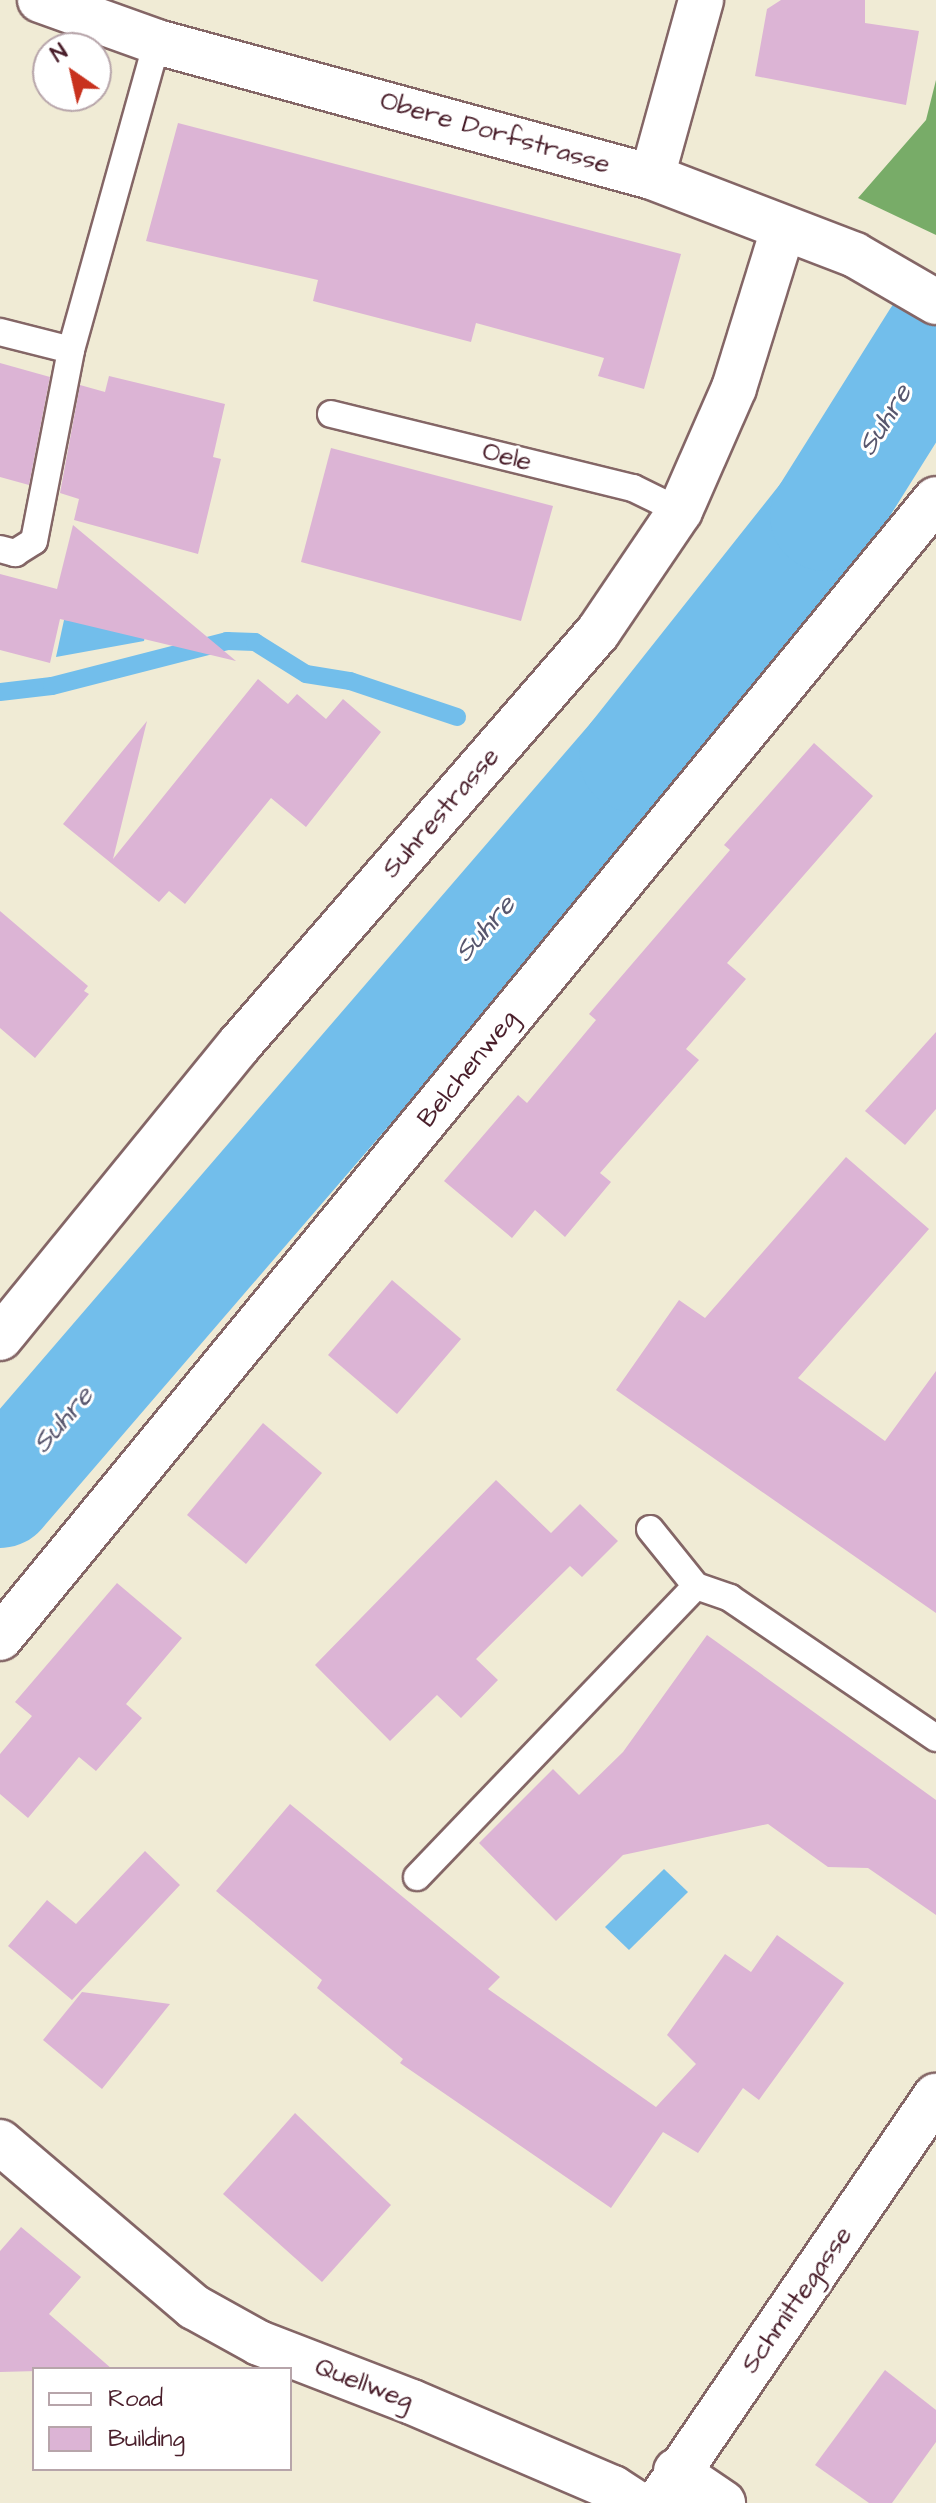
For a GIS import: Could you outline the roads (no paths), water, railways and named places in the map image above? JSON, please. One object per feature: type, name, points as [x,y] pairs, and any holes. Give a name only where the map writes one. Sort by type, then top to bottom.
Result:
[{"type":"street","name":"Obere Dorfstrasse","points":[[40,0],[157,42],[652,177],[895,275],[936,302]]},
{"type":"street","points":[[652,177],[701,0]]},
{"type":"street","name":"Suhrestrasse","points":[[0,1338],[239,1045],[598,632],[680,511],[734,388],[783,230]]},
{"type":"street","name":"Belchenweg","points":[[0,1638],[936,499]]},
{"type":"street","name":"Schmittegasse","points":[[667,2487],[936,2096]]},
{"type":"street","name":"Quellweg","points":[[0,2142],[194,2307],[259,2343],[412,2402],[613,2488],[636,2503]]},
{"type":"street","points":[[667,2487],[723,2503]]},
{"type":"lane","points":[[0,549],[15,553],[34,541],[71,350],[157,42]]},
{"type":"lane","points":[[0,332],[71,350]]},
{"type":"lane","name":"Oele","points":[[331,414],[633,488],[680,511]]},
{"type":"lane","points":[[650,1529],[696,1586],[730,1598],[936,1738]]},
{"type":"lane","points":[[417,1877],[696,1586]]},
{"type":"water","points":[[64,620],[147,626],[144,641],[56,657]]},
{"type":"water","points":[[664,1869],[688,1892],[629,1950],[605,1927]]},
{"type":"waterway","name":"Suhre","points":[[0,1493],[634,757],[825,516],[936,339]]},
{"type":"waterway","points":[[0,692],[52,686],[227,641],[255,642],[306,674],[350,681],[457,717]]}]
